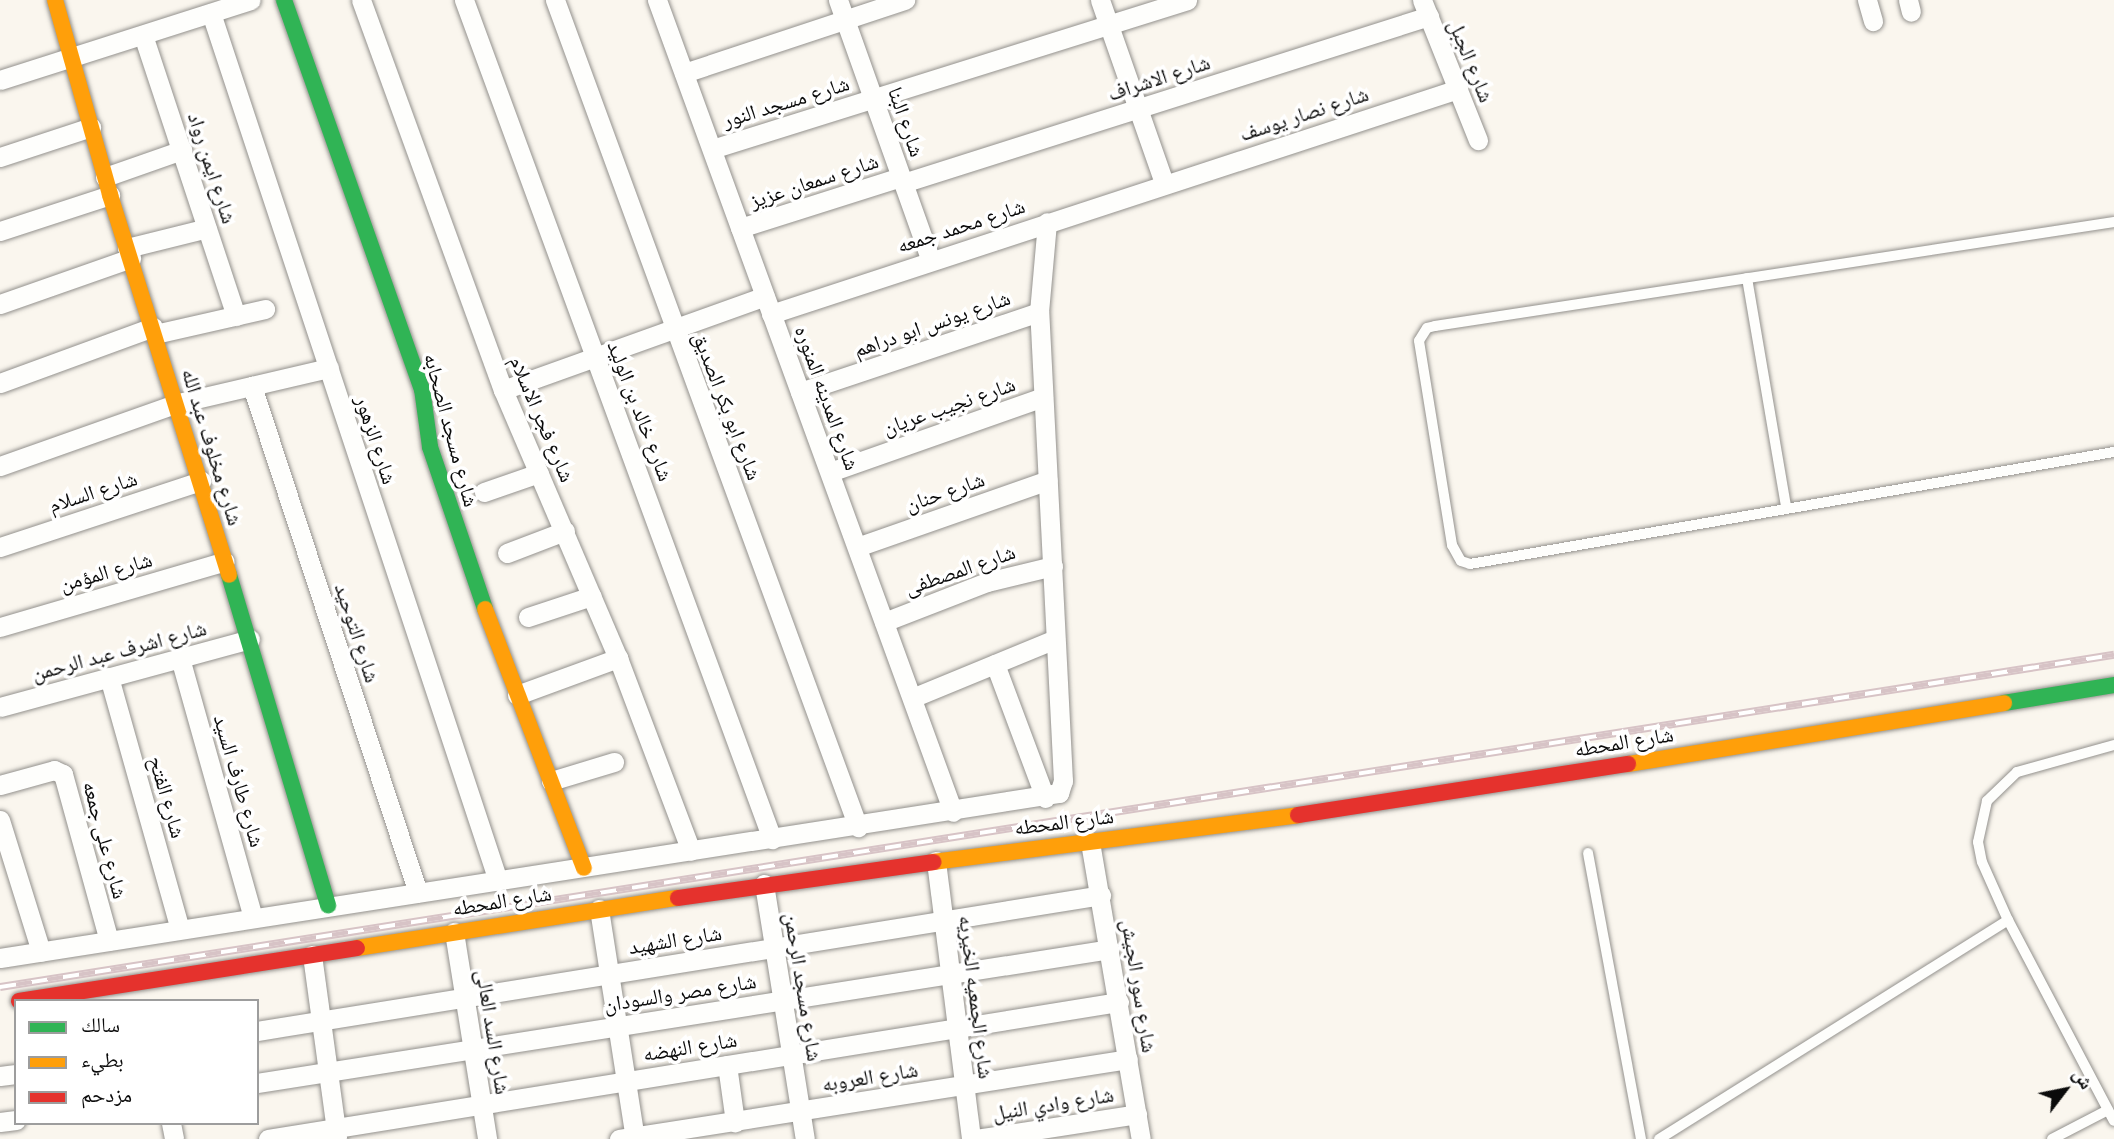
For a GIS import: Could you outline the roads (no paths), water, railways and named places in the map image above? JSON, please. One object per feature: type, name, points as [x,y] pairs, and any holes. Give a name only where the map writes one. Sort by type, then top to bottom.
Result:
[{"type":"street","name":"شارع مخلوف عبد الله","points":[[55,0],[107,186],[178,403],[328,906]]},
{"type":"street","points":[[0,80],[251,0]]},
{"type":"street","name":"شارع مسجد الصحابه","points":[[284,0],[422,389],[430,447],[517,695],[584,868]]},
{"type":"street","name":"شارع فجر الاسلام","points":[[361,0],[503,390],[593,596],[691,851]]},
{"type":"street","name":"شارع خالد بن الوليد","points":[[464,0],[772,839]]},
{"type":"street","name":"شارع ابو بكر الصديق","points":[[555,0],[858,827]]},
{"type":"street","name":"شارع المدينه المنوره","points":[[657,0],[953,812]]},
{"type":"street","name":"شارع البنا","points":[[838,0],[930,259]]},
{"type":"street","points":[[684,73],[905,0]]},
{"type":"street","points":[[1100,0],[1164,183]]},
{"type":"street","points":[[1867,0],[1873,21]]},
{"type":"street","name":"شارع مسجد النور","points":[[712,149],[1180,1]]},
{"type":"street","name":"شارع الجبل","points":[[1426,8],[1478,140]]},
{"type":"street","name":"شارع الاشراف","points":[[902,180],[1139,108],[1426,8]]},
{"type":"street","name":"شارع الزهور","points":[[211,13],[498,881]]},
{"type":"street","name":"شارع ايمن رواد","points":[[144,35],[236,316]]},
{"type":"street","name":"شارع نصار يوسف","points":[[1164,183],[1458,89]]},
{"type":"street","points":[[0,157],[91,127]]},
{"type":"street","points":[[0,231],[107,186],[182,150]]},
{"type":"street","name":"شارع سمعان عزيز","points":[[740,228],[902,180]]},
{"type":"street","name":"شارع محمد جمعه","points":[[503,390],[674,329],[930,259],[1164,183]]},
{"type":"street","name":"شارع المحطه","points":[[0,958],[1045,798],[1062,788],[1039,312],[1048,222]]},
{"type":"street","points":[[0,304],[129,253],[207,228]]},
{"type":"street","points":[[0,383],[154,331],[265,309]]},
{"type":"street","name":"شارع يونس ابو دراهم","points":[[800,392],[1039,312]]},
{"type":"street","points":[[0,466],[178,403],[328,368]]},
{"type":"street","name":"شارع التوحيد","points":[[252,386],[418,893]]},
{"type":"street","name":"شارع نجيب عريان","points":[[830,472],[1043,397]]},
{"type":"street","points":[[484,492],[539,473]]},
{"type":"street","name":"شارع حنان","points":[[857,547],[1048,480]]},
{"type":"street","name":"شارع السلام","points":[[0,547],[201,481]]},
{"type":"street","points":[[507,553],[565,531]]},
{"type":"street","name":"شارع المؤمن","points":[[0,627],[225,561]]},
{"type":"street","name":"شارع المصطفى","points":[[884,622],[987,582],[1053,566]]},
{"type":"street","points":[[528,617],[593,596]]},
{"type":"street","name":"شارع اشرف عبد الرحمن","points":[[0,707],[250,639]]},
{"type":"street","points":[[912,698],[1055,639]]},
{"type":"street","name":"شارع طارف السيد","points":[[180,658],[253,918]]},
{"type":"street","points":[[517,695],[618,658]]},
{"type":"street","points":[[995,664],[1045,798]]},
{"type":"street","name":"شارع الفتح","points":[[109,677],[180,929]]},
{"type":"street","name":"شارع المحطه","points":[[30,999],[764,884],[1393,802],[2114,685]]},
{"type":"street","points":[[551,781],[614,762]]},
{"type":"street","name":"شارع على جمعه","points":[[0,785],[54,770],[64,774],[109,941]]},
{"type":"street","points":[[0,820],[41,952]]},
{"type":"street","name":"شارع سور الجيش","points":[[1090,842],[1141,1139]]},
{"type":"street","name":"شارع الجمعيه الخيريه","points":[[936,861],[973,1139]]},
{"type":"street","name":"شارع مسجد الرحمن","points":[[764,884],[805,1139]]},
{"type":"street","name":"شارع الشهيد","points":[[259,1031],[1101,895]]},
{"type":"street","points":[[599,909],[625,1080],[629,1138]]},
{"type":"street","name":"شارع السد العالى","points":[[454,932],[487,1139]]},
{"type":"street","name":"شارع مصر والسودان","points":[[259,1083],[1110,950]]},
{"type":"street","points":[[312,955],[337,1134]]},
{"type":"street","points":[[149,980],[152,999]]},
{"type":"street","name":"شارع النهضه","points":[[268,1139],[337,1134],[482,1104],[1119,1002]]},
{"type":"street","name":"شارع العروبه","points":[[629,1138],[732,1128],[800,1111],[1128,1059]]},
{"type":"street","points":[[727,1065],[732,1128]]},
{"type":"street","name":"شارع وادي النيل","points":[[973,1139],[1137,1114]]},
{"type":"lane","points":[[2114,222],[1427,328],[1419,341],[1452,545],[1461,561],[1470,564],[2114,452]]},
{"type":"lane","points":[[1746,278],[1786,507]]},
{"type":"lane","points":[[2114,745],[2017,772],[1987,801],[1978,842],[1982,862],[2008,920],[2114,1121]]},
{"type":"lane","points":[[1588,853],[1642,1139]]},
{"type":"lane","points":[[1659,1139],[2008,920]]},
{"type":"lane","points":[[2052,1139],[2108,1110]]},
{"type":"railway","points":[[0,987],[2114,655]]}]
